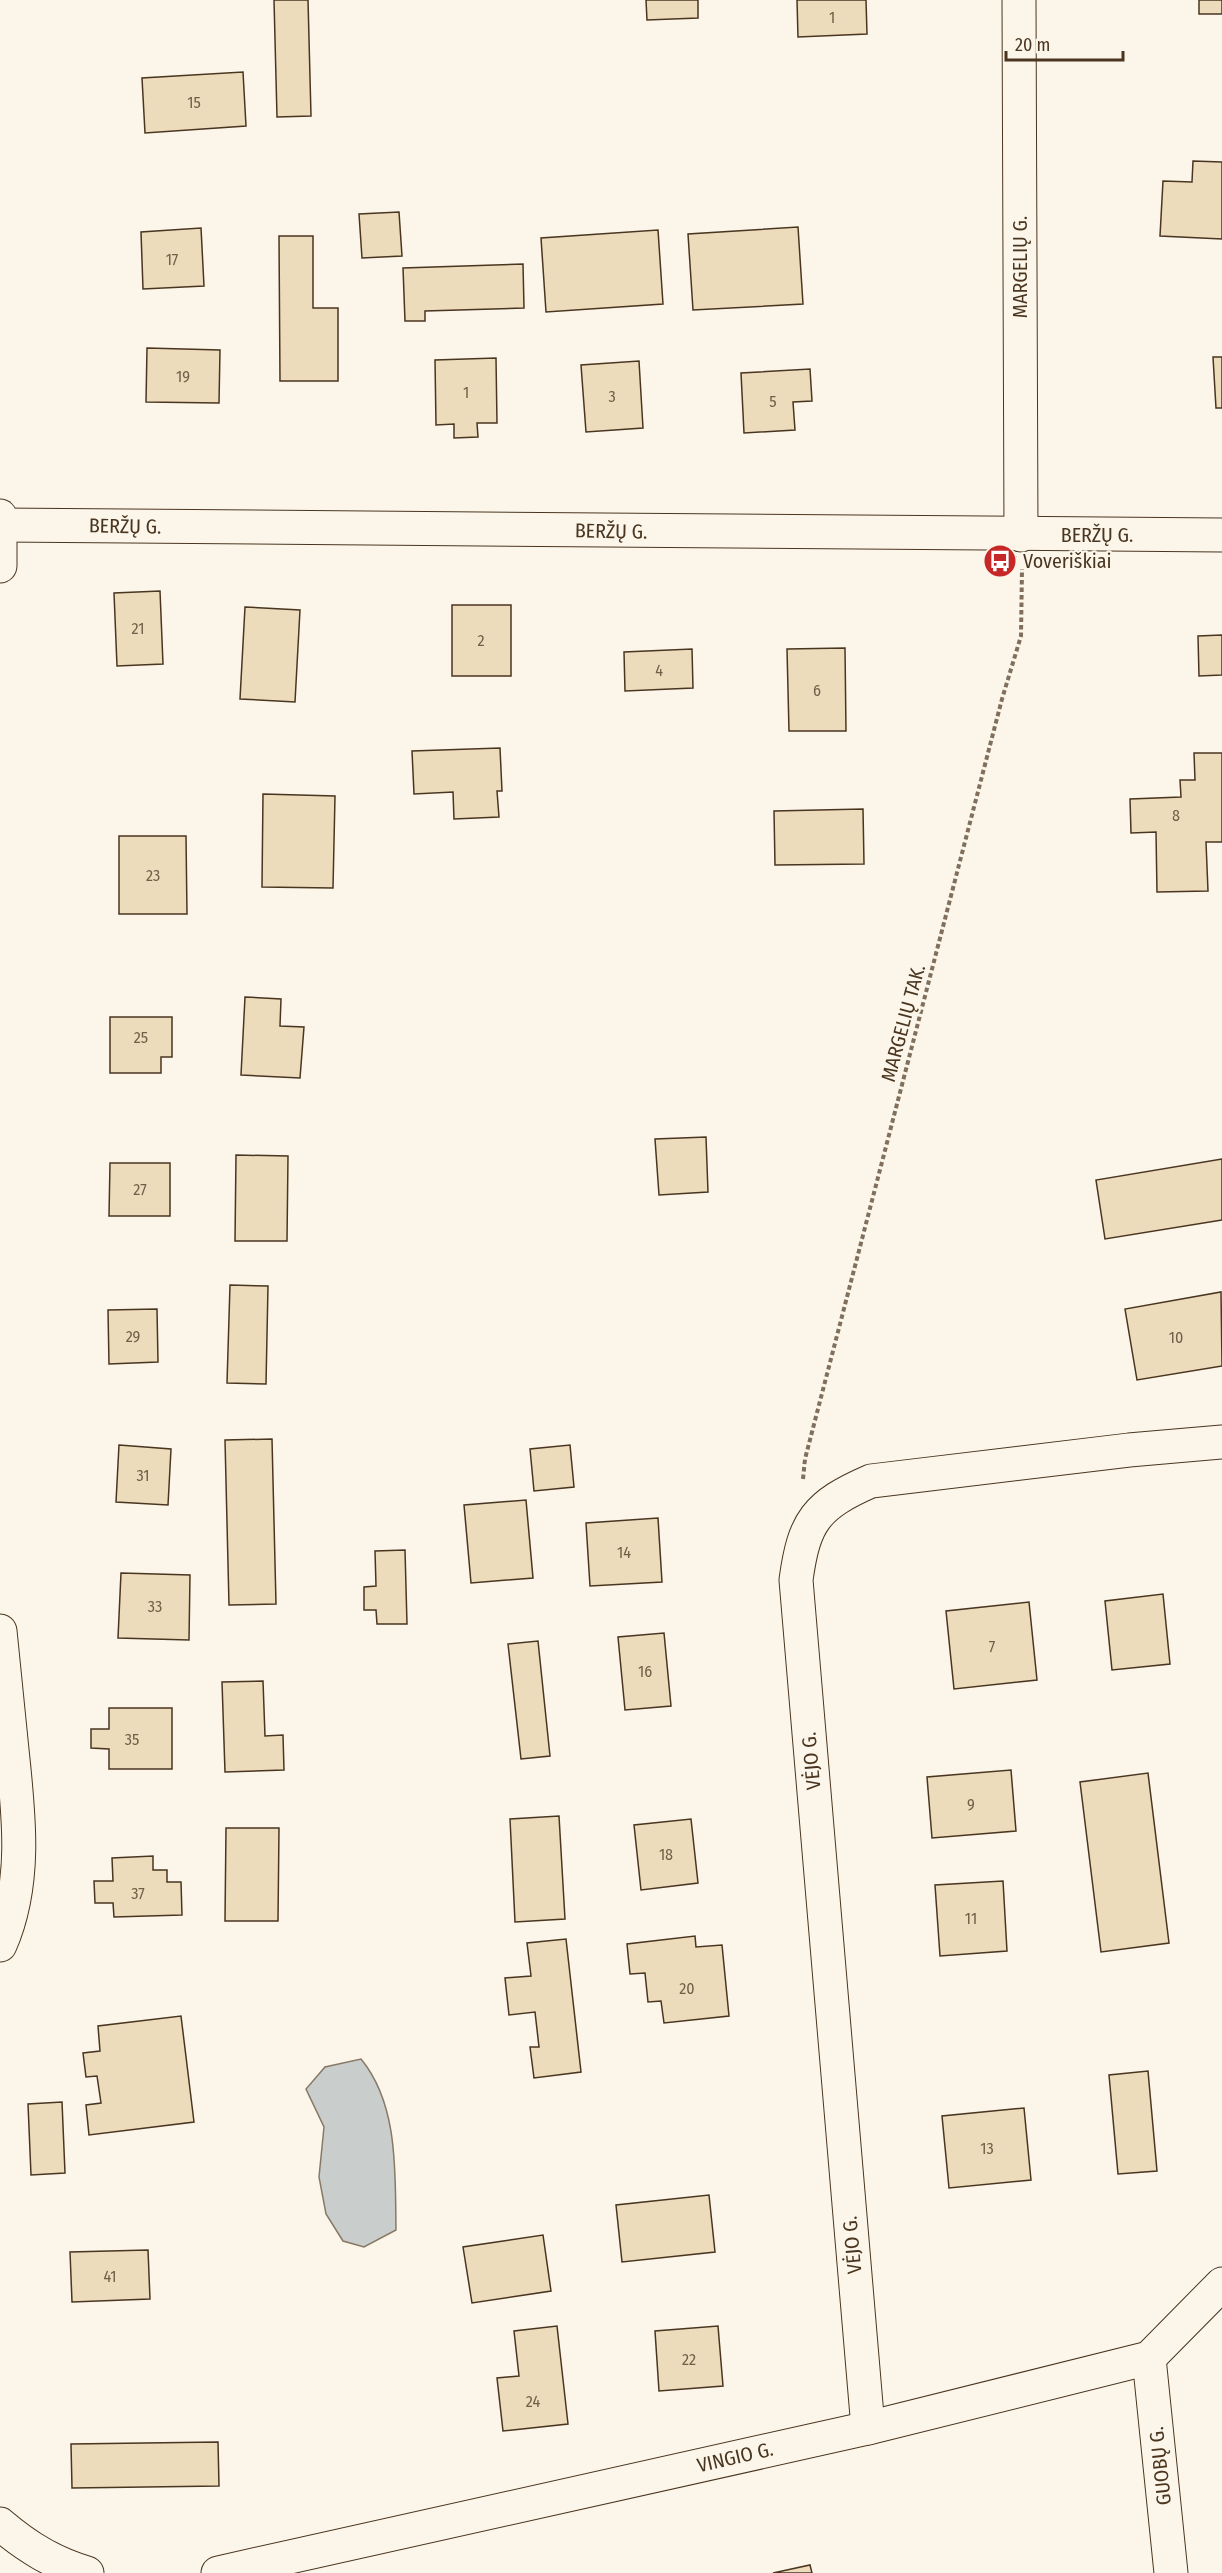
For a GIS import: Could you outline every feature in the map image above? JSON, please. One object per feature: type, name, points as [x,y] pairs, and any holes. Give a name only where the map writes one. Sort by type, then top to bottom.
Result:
[{"type":"street","name":"MARGELIŲ G.","points":[[1019,0],[1022,535]]},
{"type":"street","points":[[0,516],[0,566]]},
{"type":"street","name":"BERŽŲ G.","points":[[0,525],[1222,535]]},
{"type":"street","name":"VĖJO G.","points":[[868,2428],[796,1580],[801,1545],[817,1514],[838,1495],[871,1481],[1129,1450],[1222,1442]]},
{"type":"street","points":[[0,1631],[18,1811],[18,1878],[9,1924],[0,1945]]},
{"type":"street","points":[[1149,2358],[1222,2284]]},
{"type":"street","name":"VINGIO G.","points":[[218,2573],[868,2428],[1149,2358]]},
{"type":"street","name":"GUOBŲ G.","points":[[1149,2358],[1171,2573]]},
{"type":"street","points":[[0,2524],[22,2544],[58,2564],[87,2573]]},
{"type":"path","name":"MARGELIŲ TAK.","points":[[817,1514],[809,1503],[802,1485],[805,1459],[1002,699],[1022,636],[1022,535]]},
{"type":"shaded area","points":[[361,2059],[382,2097],[389,2119],[395,2163],[396,2230],[364,2247],[343,2241],[326,2214],[319,2177],[324,2127],[306,2089],[325,2067]]},
{"type":"building","points":[[274,0],[308,0],[311,116],[277,117]]},
{"type":"building","points":[[646,0],[698,0],[698,18],[647,20]]},
{"type":"building","points":[[797,0],[866,0],[867,34],[798,37]]},
{"type":"building","points":[[1199,0],[1222,0],[1222,14],[1199,14]]},
{"type":"building","points":[[243,72],[246,126],[145,133],[142,78]]},
{"type":"building","points":[[1193,161],[1222,162],[1222,239],[1160,236],[1163,181],[1192,182]]},
{"type":"building","points":[[399,212],[402,256],[362,258],[359,214]]},
{"type":"building","points":[[798,227],[803,304],[693,310],[688,234]]},
{"type":"building","points":[[201,228],[204,286],[143,289],[141,232]]},
{"type":"building","points":[[658,230],[663,304],[546,312],[541,238]]},
{"type":"building","points":[[279,236],[313,236],[313,308],[338,308],[338,381],[280,381]]},
{"type":"building","points":[[523,264],[524,308],[425,311],[425,321],[405,321],[403,268]]},
{"type":"building","points":[[147,348],[220,350],[219,403],[146,402]]},
{"type":"building","points":[[1213,357],[1222,357],[1222,408],[1216,408]]},
{"type":"building","points":[[496,358],[497,423],[477,423],[478,437],[454,438],[454,424],[436,425],[435,360]]},
{"type":"building","points":[[639,361],[643,428],[586,432],[581,365]]},
{"type":"building","points":[[810,369],[812,401],[793,402],[795,430],[744,433],[741,373]]},
{"type":"building","points":[[992,556],[1016,557],[1015,566],[991,564]]},
{"type":"building","points":[[160,591],[163,664],[117,666],[114,593]]},
{"type":"building","points":[[452,605],[511,605],[511,676],[452,676]]},
{"type":"building","points":[[245,607],[300,610],[295,702],[240,699]]},
{"type":"building","points":[[1222,635],[1222,675],[1199,676],[1198,636]]},
{"type":"building","points":[[845,648],[846,731],[789,731],[787,649]]},
{"type":"building","points":[[692,649],[693,688],[625,691],[624,652]]},
{"type":"building","points":[[500,748],[502,791],[497,791],[499,817],[454,819],[453,792],[414,794],[412,751]]},
{"type":"building","points":[[1194,753],[1222,753],[1222,842],[1206,842],[1208,891],[1157,892],[1156,832],[1131,833],[1130,799],[1181,797],[1180,780],[1195,780]]},
{"type":"building","points":[[263,794],[335,796],[333,888],[262,887]]},
{"type":"building","points":[[863,809],[864,864],[775,865],[774,811]]},
{"type":"building","points":[[119,836],[186,836],[187,914],[119,914]]},
{"type":"building","points":[[245,997],[281,999],[280,1026],[304,1027],[300,1078],[241,1075]]},
{"type":"building","points":[[110,1017],[172,1017],[172,1057],[161,1057],[161,1073],[110,1073]]},
{"type":"building","points":[[706,1137],[708,1192],[659,1195],[655,1139]]},
{"type":"building","points":[[236,1155],[288,1156],[287,1241],[235,1241]]},
{"type":"building","points":[[1222,1159],[1222,1220],[1105,1239],[1096,1180]]},
{"type":"building","points":[[110,1163],[170,1163],[170,1216],[109,1216]]},
{"type":"building","points":[[230,1285],[268,1286],[266,1384],[227,1383]]},
{"type":"building","points":[[1221,1292],[1222,1366],[1137,1380],[1125,1309]]},
{"type":"building","points":[[157,1309],[158,1362],[109,1364],[108,1310]]},
{"type":"building","points":[[272,1439],[276,1604],[229,1605],[225,1440]]},
{"type":"building","points":[[119,1445],[171,1449],[168,1505],[116,1502]]},
{"type":"building","points":[[570,1445],[574,1487],[534,1491],[530,1449]]},
{"type":"building","points":[[526,1500],[533,1578],[471,1583],[464,1505]]},
{"type":"building","points":[[658,1518],[662,1582],[590,1586],[586,1523]]},
{"type":"building","points":[[405,1550],[407,1624],[377,1624],[376,1610],[364,1610],[364,1587],[376,1586],[375,1551]]},
{"type":"building","points":[[121,1573],[190,1575],[189,1640],[118,1638]]},
{"type":"building","points":[[1163,1594],[1170,1664],[1112,1670],[1105,1601]]},
{"type":"building","points":[[1029,1602],[1037,1680],[954,1689],[946,1611]]},
{"type":"building","points":[[664,1633],[671,1706],[625,1710],[618,1637]]},
{"type":"building","points":[[538,1641],[550,1756],[521,1759],[508,1644]]},
{"type":"building","points":[[263,1681],[265,1736],[283,1735],[284,1770],[225,1772],[222,1682]]},
{"type":"building","points":[[109,1708],[172,1708],[172,1769],[109,1769],[109,1749],[91,1748],[91,1729],[109,1729]]},
{"type":"building","points":[[1011,1770],[1016,1831],[932,1838],[927,1777]]},
{"type":"building","points":[[1148,1773],[1169,1943],[1101,1952],[1080,1782]]},
{"type":"building","points":[[559,1816],[565,1919],[515,1922],[510,1819]]},
{"type":"building","points":[[691,1819],[698,1883],[641,1890],[634,1825]]},
{"type":"building","points":[[226,1828],[279,1828],[278,1921],[225,1921]]},
{"type":"building","points":[[153,1856],[153,1870],[167,1870],[167,1882],[181,1882],[182,1915],[114,1917],[113,1903],[95,1903],[94,1881],[113,1881],[112,1858]]},
{"type":"building","points":[[1003,1881],[1007,1951],[940,1956],[935,1885]]},
{"type":"building","points":[[695,1936],[696,1947],[722,1945],[729,2016],[664,2023],[661,2001],[648,2002],[645,1973],[630,1974],[627,1944]]},
{"type":"building","points":[[566,1939],[581,2072],[534,2078],[530,2047],[539,2047],[535,2012],[509,2015],[505,1978],[531,1976],[527,1943]]},
{"type":"building","points":[[181,2016],[194,2122],[89,2135],[86,2105],[101,2103],[97,2076],[86,2077],[83,2053],[100,2051],[98,2026]]},
{"type":"building","points":[[1148,2071],[1157,2171],[1118,2174],[1109,2075]]},
{"type":"building","points":[[62,2102],[65,2173],[31,2175],[28,2104]]},
{"type":"building","points":[[1024,2108],[1031,2180],[949,2188],[942,2116]]},
{"type":"building","points":[[709,2195],[715,2252],[622,2262],[616,2205]]},
{"type":"building","points":[[543,2235],[551,2291],[472,2303],[463,2247]]},
{"type":"building","points":[[148,2250],[150,2299],[72,2302],[70,2252]]},
{"type":"building","points":[[557,2326],[568,2424],[503,2431],[497,2378],[519,2376],[514,2331]]},
{"type":"building","points":[[718,2326],[723,2386],[659,2391],[655,2331]]},
{"type":"building","points":[[218,2442],[219,2486],[72,2488],[71,2444]]},
{"type":"building","points":[[810,2565],[812,2573],[773,2573]]},
{"type":"place","name":"Voveriškiai","points":[[1000,561]]}]
